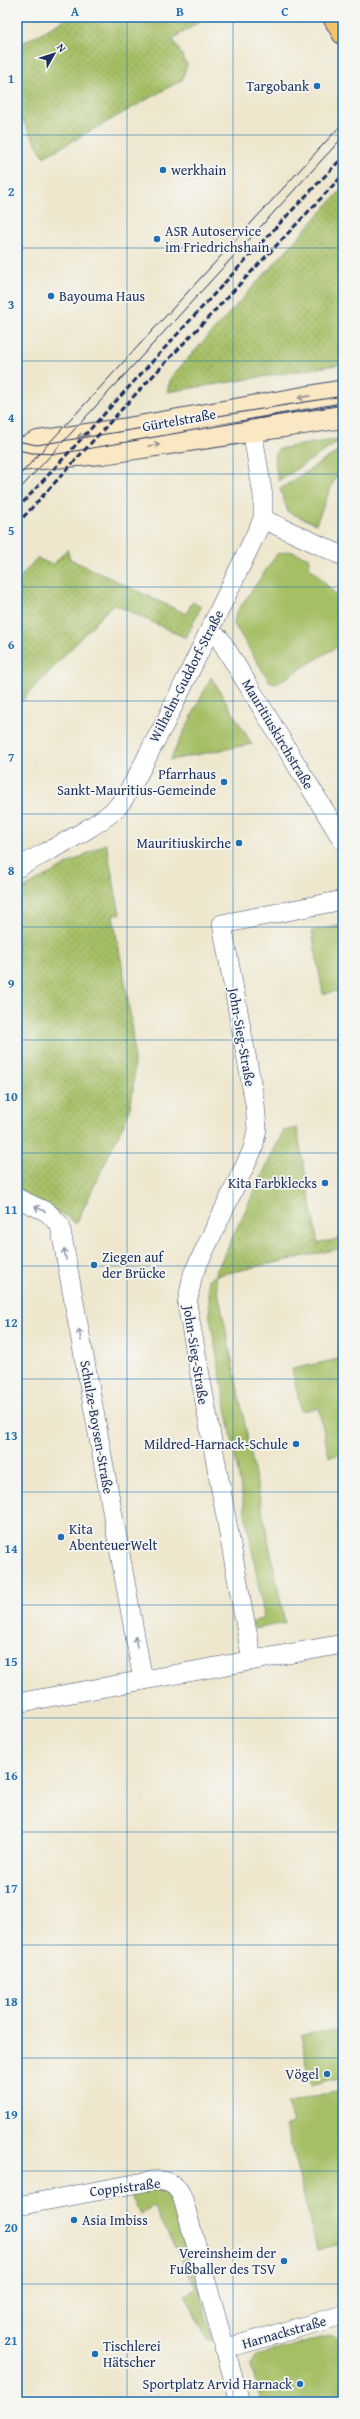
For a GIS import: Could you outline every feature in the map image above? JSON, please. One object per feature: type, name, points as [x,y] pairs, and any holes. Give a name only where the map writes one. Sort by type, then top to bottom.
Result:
[{"type":"main road","points":[[334,17],[343,33]]},
{"type":"main road","name":"Gürtelstraße","points":[[17,452],[38,442],[122,430],[343,391]]},
{"type":"main road","name":"Gürtelstraße","points":[[17,460],[102,453],[252,429],[343,417]]},
{"type":"street","name":"Wilhelm-Guddorf-Straße","points":[[17,868],[92,826],[118,806],[129,790],[164,725],[263,519],[263,496],[252,429]]},
{"type":"street","points":[[263,519],[343,556]]},
{"type":"street","name":"Mauritiuskirchstraße","points":[[210,632],[219,637],[343,841]]},
{"type":"street","name":"John-Sieg-Straße","points":[[252,1660],[187,1304],[193,1274],[253,1149],[258,1129],[255,1104],[222,924],[343,900]]},
{"type":"street","name":"Schulze-Boysen-Straße","points":[[17,1198],[47,1212],[60,1225],[143,1680]]},
{"type":"street","points":[[17,1703],[343,1644]]},
{"type":"street","name":"Coppistraße","points":[[17,2206],[150,2181],[161,2180],[172,2183],[183,2199],[240,2402]]},
{"type":"street","name":"Harnackstraße","points":[[224,2349],[343,2316]]},
{"type":"green space","points":[[70,17],[207,17],[173,39],[187,65],[182,80],[44,157],[17,111],[17,46]]},
{"type":"green space","points":[[343,188],[343,364],[167,392],[171,377]]},
{"type":"green space","points":[[343,438],[278,481],[274,456],[278,449]]},
{"type":"green space","points":[[343,448],[343,479],[336,476],[316,524],[288,512],[280,489]]},
{"type":"green space","points":[[67,549],[70,559],[186,614],[192,602],[201,607],[186,638],[113,604],[17,706],[17,581],[37,558],[53,565]]},
{"type":"green space","points":[[290,551],[309,558],[309,566],[343,602],[343,643],[276,684],[269,681],[234,624],[236,613],[277,554]]},
{"type":"green space","points":[[211,677],[252,744],[170,760]]},
{"type":"green space","points":[[106,843],[120,914],[113,916],[130,1018],[134,1072],[132,1096],[127,1117],[76,1224],[68,1217],[17,1192],[17,892]]},
{"type":"green space","points":[[343,925],[343,990],[323,994],[312,931]]},
{"type":"green space","points":[[297,1128],[318,1243],[343,1238],[343,1248],[214,1276],[283,1131]]},
{"type":"green space","points":[[215,1276],[285,1623],[254,1629],[252,1623],[264,1616],[210,1318],[208,1279]]},
{"type":"green space","points":[[343,1358],[343,1454],[329,1457],[319,1408],[301,1411],[292,1369]]},
{"type":"green space","points":[[343,2029],[343,2077],[311,2085],[301,2035]]},
{"type":"green space","points":[[343,2089],[343,2243],[317,2250],[286,2125],[293,2123],[287,2103]]},
{"type":"green space","points":[[158,2187],[172,2195],[213,2339],[211,2341],[208,2340],[185,2295],[196,2288],[154,2207],[140,2214],[132,2198],[133,2192]]},
{"type":"green space","name":"Sportplatz Arvid Harnack","points":[[332,2335],[343,2343],[343,2402],[261,2402],[251,2366],[256,2356]]},
{"type":"tram line","points":[[17,478],[343,123]]},
{"type":"tram line","points":[[17,492],[343,137]]},
{"type":"tram line","points":[[17,441],[37,445],[343,396]]},
{"type":"tram line","points":[[17,450],[32,453],[58,454],[343,404]]},
{"type":"railway","points":[[17,509],[262,242],[343,157]]},
{"type":"railway","points":[[17,524],[133,397],[343,175]]},
{"type":"place","name":"Targobank","points":[[317,86]]},
{"type":"place","name":"werkhain","points":[[163,170]]},
{"type":"place","name":"ASR Autoservice im Friedrichshain","points":[[157,239]]},
{"type":"place","name":"Bayouma Haus","points":[[51,296]]},
{"type":"place","name":"Pfarrhaus Sankt-Mauritius-Gemeinde","points":[[224,782]]},
{"type":"place","name":"Mauritiuskirche","points":[[239,843]]},
{"type":"place","name":"Kita Farbklecks","points":[[325,1183]]},
{"type":"place","name":"Ziegen auf der Brücke","points":[[94,1265]]},
{"type":"place","name":"Mildred-Harnack-Schule","points":[[296,1444]]},
{"type":"place","name":"Kita AbenteuerWelt","points":[[61,1537]]},
{"type":"place","name":"Vögel","points":[[327,2074]]},
{"type":"place","name":"Asia Imbiss","points":[[74,2220]]},
{"type":"place","name":"Vereinsheim der Fußballer des TSV","points":[[284,2261]]},
{"type":"place","name":"Tischlerei Hätscher","points":[[95,2354]]},
{"type":"place","name":"Sportplatz Arvid Harnack","points":[[300,2384]]}]
